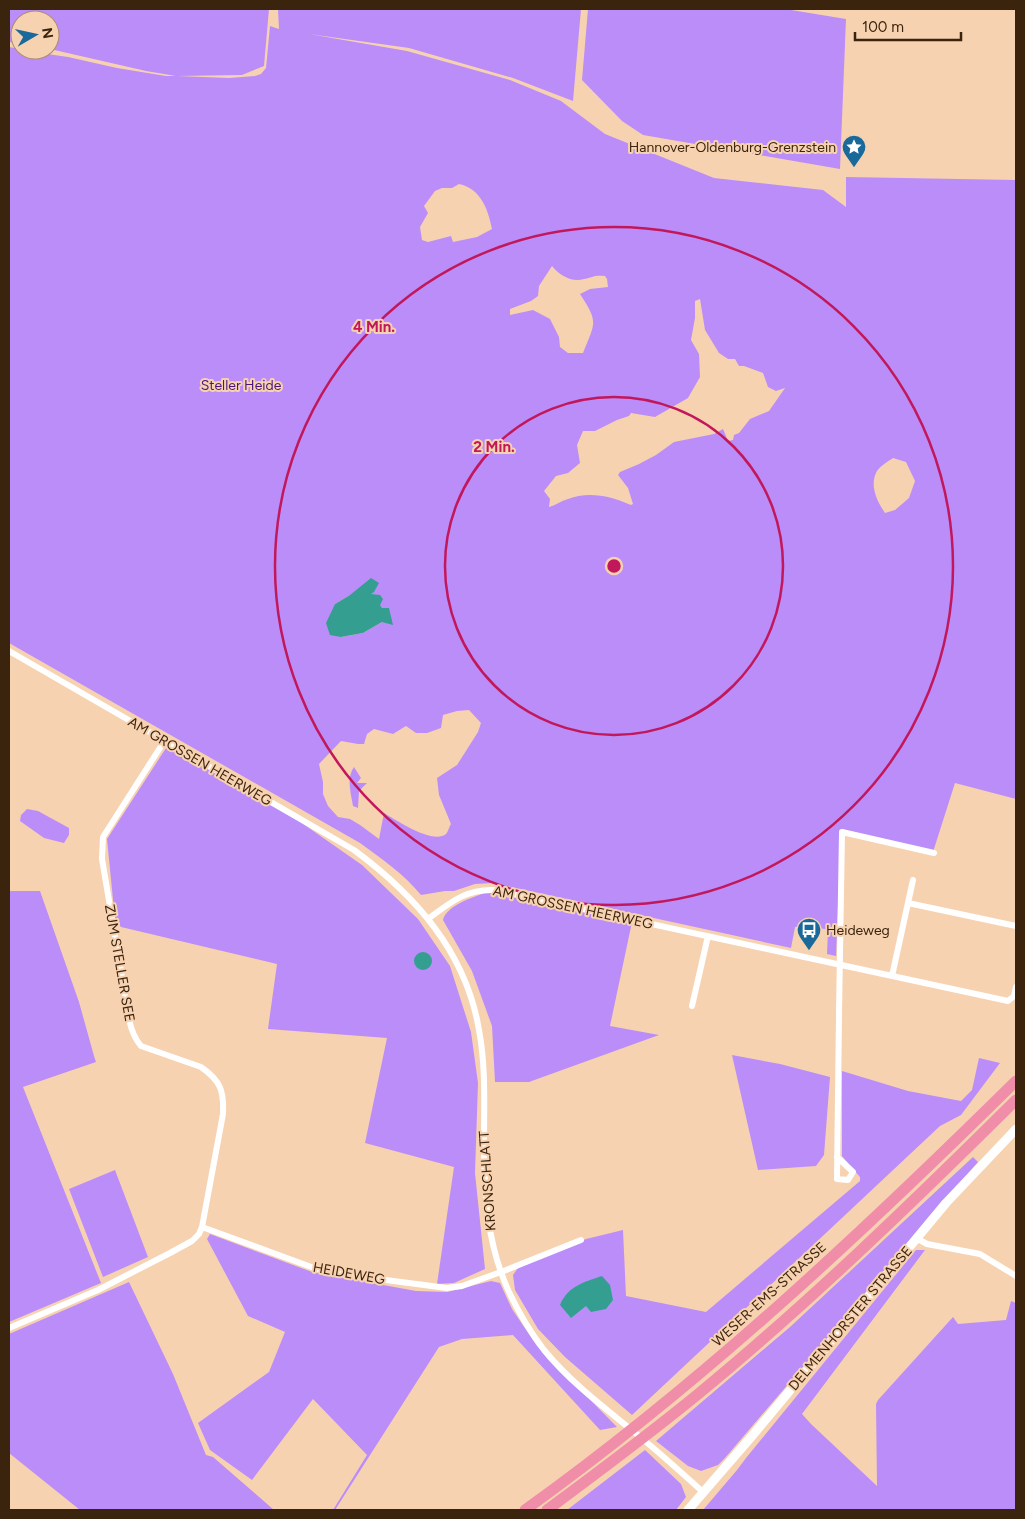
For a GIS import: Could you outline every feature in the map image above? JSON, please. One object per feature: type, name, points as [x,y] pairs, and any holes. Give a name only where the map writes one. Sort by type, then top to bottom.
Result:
[{"type":"highway","name":"WESER-EMS-STRASSE","points":[[525,1510],[673,1397],[745,1337],[924,1172],[1016,1081]]},
{"type":"highway","name":"WESER-EMS-STRASSE","points":[[547,1510],[617,1458],[761,1341],[865,1246],[1016,1100]]},
{"type":"street","name":"AM GROSSEN HEERWEG","points":[[9,651],[354,850],[395,883],[413,900],[428,919],[468,893],[478,890],[494,890],[1008,1001],[1015,997]]},
{"type":"street","name":"ZUM STELLER SEE","points":[[165,740],[103,837],[102,859],[130,1028],[136,1041],[141,1046],[201,1067],[218,1082],[224,1099],[223,1114],[202,1227]]},
{"type":"street","points":[[837,1157],[842,832],[934,853]]},
{"type":"street","points":[[892,976],[913,880]]},
{"type":"street","points":[[908,903],[1016,926]]},
{"type":"street","name":"KRONSCHLATT","points":[[428,919],[456,962],[474,1008],[479,1030],[483,1058],[486,1214],[500,1272],[510,1294],[524,1320],[544,1349],[569,1376],[704,1492]]},
{"type":"street","points":[[692,1006],[708,936]]},
{"type":"street","points":[[1015,997],[1016,987]]},
{"type":"street","name":"DELMENHORSTER STRASSE","points":[[688,1510],[952,1196],[1016,1129]]},
{"type":"street","name":"HEIDEWEG","points":[[202,1227],[314,1268],[340,1274],[447,1288],[462,1286],[581,1240]]},
{"type":"street","points":[[9,1328],[98,1290],[176,1250],[192,1241],[199,1234],[202,1227]]},
{"type":"street","points":[[916,1238],[927,1244],[980,1254],[1016,1276]]},
{"type":"green space","name":"Steller Heide","points":[[9,9],[269,9],[264,66],[242,75],[177,76],[229,78],[255,76],[261,74],[266,68],[270,26],[279,29],[278,9],[581,9],[573,101],[513,78],[409,48],[309,34],[407,51],[510,80],[561,101],[605,134],[714,178],[823,190],[846,207],[846,177],[1016,180],[1016,799],[955,783],[933,852],[841,829],[836,956],[827,954],[828,930],[812,926],[795,927],[791,948],[493,883],[475,884],[454,891],[421,895],[400,874],[360,843],[9,643],[9,47],[10,60],[60,60],[60,56],[117,68],[176,76],[60,51],[60,10],[10,10],[10,42]],"holes":[[[459,184],[473,190],[478,195],[486,207],[492,229],[477,237],[453,242],[451,236],[428,242],[422,240],[420,227],[428,213],[424,206],[435,191],[442,188],[452,188]],[[552,266],[570,279],[579,280],[596,276],[605,276],[607,279],[608,287],[590,289],[580,294],[590,311],[593,323],[583,353],[568,353],[560,347],[559,337],[550,319],[533,310],[510,315],[510,309],[531,301],[538,296],[539,286]],[[700,299],[705,330],[719,353],[728,359],[735,359],[739,366],[763,373],[768,387],[776,391],[785,388],[769,411],[750,419],[739,433],[734,435],[733,440],[728,441],[723,429],[714,434],[674,442],[656,455],[620,472],[618,475],[628,488],[633,504],[631,505],[608,497],[583,495],[549,507],[550,499],[544,491],[556,476],[568,473],[580,463],[577,445],[583,431],[595,431],[629,416],[631,413],[655,417],[688,398],[700,377],[699,354],[691,340],[695,318],[695,301]],[[893,458],[906,462],[915,481],[909,498],[895,510],[885,513],[877,498],[874,482],[878,469]],[[370,594],[382,608],[382,622],[363,633],[341,637],[335,604],[350,595]],[[469,710],[481,723],[478,732],[457,765],[437,778],[439,795],[451,824],[446,834],[440,837],[424,834],[405,826],[384,813],[379,839],[350,819],[338,817],[328,806],[323,794],[323,782],[319,764],[341,741],[364,744],[367,734],[374,729],[393,734],[406,726],[416,733],[427,733],[441,728],[443,715]]]},
{"type":"green space","points":[[588,9],[785,9],[846,19],[840,169],[643,135],[622,121],[582,80]]},
{"type":"green space","points":[[168,745],[299,821],[362,865],[418,919],[450,966],[471,1032],[478,1083],[475,1173],[485,1269],[454,1283],[437,1284],[454,1167],[365,1143],[387,1038],[268,1029],[277,964],[121,927],[115,920],[107,839]]},
{"type":"green space","points":[[354,767],[361,778],[357,783],[367,783],[359,791],[358,808],[353,806],[350,786],[350,776]]},
{"type":"green space","points":[[27,809],[38,811],[69,828],[69,835],[64,843],[44,838],[20,821],[21,815]]},
{"type":"green space","points":[[9,891],[40,891],[79,1002],[96,1062],[23,1087],[101,1283],[9,1322]]},
{"type":"green space","points":[[485,893],[497,893],[632,922],[610,1026],[659,1035],[529,1082],[495,1082],[492,1026],[472,971],[443,920],[445,915],[454,906]]},
{"type":"green space","points":[[732,1055],[780,1064],[830,1077],[824,1155],[816,1166],[758,1170]]},
{"type":"green space","points":[[979,1058],[1000,1063],[961,1115],[940,1126],[632,1415],[565,1357],[538,1329],[515,1290],[513,1275],[518,1268],[586,1239],[623,1230],[626,1296],[706,1312],[860,1181],[860,1177],[842,1156],[842,1071],[908,1091],[961,1101],[972,1090]]},
{"type":"green space","points":[[973,1157],[978,1162],[718,1465],[701,1471],[688,1466],[656,1441],[790,1327]]},
{"type":"green space","points":[[115,1170],[148,1257],[103,1277],[69,1189]]},
{"type":"green space","points":[[210,1234],[312,1272],[416,1291],[447,1292],[491,1281],[500,1283],[512,1309],[537,1346],[617,1427],[600,1430],[513,1335],[462,1339],[439,1347],[335,1510],[333,1510],[367,1455],[313,1399],[252,1480],[210,1450],[198,1423],[269,1372],[285,1332],[248,1316],[207,1239]]},
{"type":"green space","points":[[916,1250],[925,1250],[802,1414],[877,1486],[876,1404],[878,1400],[953,1317],[958,1324],[1006,1320],[1011,1301],[1016,1303],[1016,1510],[703,1510],[737,1470]]},
{"type":"green space","points":[[129,1282],[173,1374],[206,1455],[213,1457],[274,1510],[80,1510],[9,1453],[9,1334]]},
{"type":"green space","points":[[645,1450],[681,1484],[686,1497],[676,1510],[567,1510]]},
{"type":"water","points":[[371,578],[379,583],[371,594],[380,595],[383,599],[380,605],[382,608],[389,608],[393,625],[382,622],[363,633],[341,637],[330,635],[326,623],[335,604]]},
{"type":"water","points":[[423,952],[429,955],[432,961],[429,967],[423,970],[417,967],[414,961],[417,955]]},
{"type":"water","points":[[602,1276],[610,1285],[613,1300],[606,1309],[591,1312],[586,1306],[571,1318],[560,1305],[567,1293],[589,1280]]},
{"type":"place","name":"Hannover-Oldenburg-Grenzstein","points":[[854,168]]},
{"type":"place","name":"Heideweg","points":[[809,951]]}]
